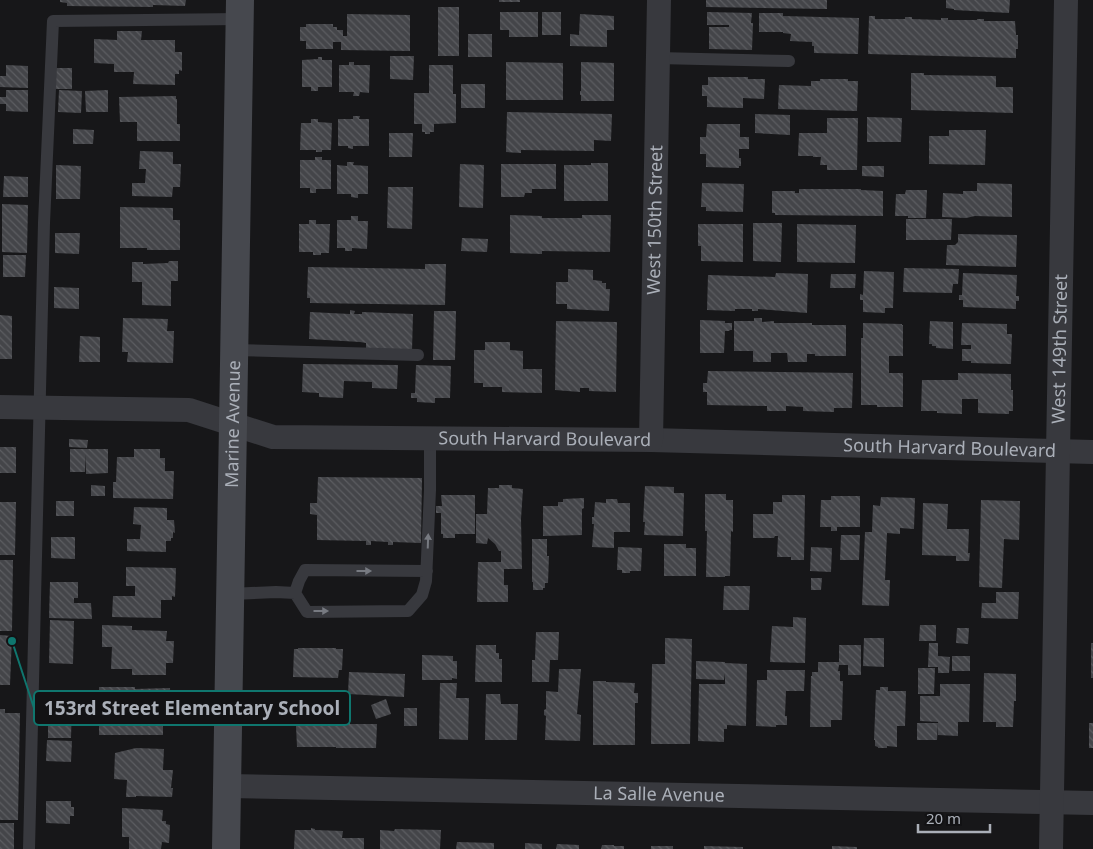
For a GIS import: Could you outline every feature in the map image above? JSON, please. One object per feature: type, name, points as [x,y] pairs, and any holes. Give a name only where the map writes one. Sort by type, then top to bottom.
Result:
[{"type":"main road","name":"Marine Avenue","points":[[226,849],[240,9]]},
{"type":"street","name":"West 150th Street","points":[[651,440],[659,0]]},
{"type":"street","name":"West 149th Street","points":[[1051,849],[1066,0]]},
{"type":"street","name":"South Harvard Boulevard","points":[[0,407],[189,410],[273,437],[651,440],[1093,452]]},
{"type":"street","name":"La Salle Avenue","points":[[227,786],[1093,802]]},
{"type":"lane","points":[[29,849],[44,223],[53,21],[240,9]]},
{"type":"lane","points":[[658,58],[789,61]]},
{"type":"lane","points":[[235,350],[418,355]]},
{"type":"lane","points":[[295,593],[307,612],[408,611],[422,595],[427,571],[430,438]]},
{"type":"lane","points":[[295,593],[305,570],[427,571]]},
{"type":"lane","points":[[230,594],[295,593]]},
{"type":"building","points":[[60,0],[186,0],[185,6],[153,5],[153,7],[67,6],[67,3],[60,2]]},
{"type":"building","points":[[499,0],[520,0],[520,2],[499,2]]},
{"type":"building","points":[[706,0],[827,0],[827,9],[706,7]]},
{"type":"building","points":[[946,0],[1010,0],[1009,13],[954,10],[946,8]]},
{"type":"building","points":[[438,7],[459,7],[459,56],[438,56]]},
{"type":"building","points":[[500,12],[538,12],[538,37],[509,37],[509,30],[500,30]]},
{"type":"building","points":[[542,12],[561,12],[561,35],[542,35]]},
{"type":"building","points":[[707,12],[752,13],[752,50],[709,49],[709,27],[729,27],[729,25],[707,25]]},
{"type":"building","points":[[759,13],[783,13],[783,16],[859,18],[858,54],[814,53],[812,42],[790,41],[791,34],[783,32],[759,32]]},
{"type":"building","points":[[347,14],[410,15],[410,51],[341,50],[341,42],[333,42],[333,49],[306,49],[306,41],[300,41],[300,27],[306,27],[306,24],[333,24],[333,27],[337,27],[337,30],[343,30],[343,36],[347,36]]},
{"type":"building","points":[[580,14],[614,16],[614,30],[607,30],[607,47],[570,46],[570,34],[579,35]]},
{"type":"building","points":[[869,16],[875,16],[875,19],[905,19],[905,17],[912,17],[912,19],[941,20],[941,18],[948,18],[948,20],[984,19],[984,21],[1015,21],[1016,35],[1018,35],[1016,58],[868,54]]},
{"type":"building","points":[[117,31],[142,31],[141,40],[175,40],[175,52],[182,52],[182,71],[179,70],[179,74],[175,74],[175,85],[133,84],[134,72],[114,72],[114,64],[94,63],[94,39],[117,40]]},
{"type":"building","points":[[468,34],[492,34],[492,57],[468,57]]},
{"type":"building","points":[[390,56],[414,56],[413,80],[390,79]]},
{"type":"building","points":[[318,57],[322,57],[322,60],[332,60],[332,87],[318,87],[318,91],[311,91],[311,87],[302,87],[302,60],[318,59]]},
{"type":"building","points":[[349,62],[354,62],[354,65],[370,65],[369,93],[360,92],[359,96],[353,96],[354,92],[339,92],[339,65],[349,65]]},
{"type":"building","points":[[506,62],[563,63],[563,100],[506,100]]},
{"type":"building","points":[[581,62],[614,63],[614,101],[581,101]]},
{"type":"building","points":[[6,65],[28,66],[28,88],[0,87],[0,76],[6,76]]},
{"type":"building","points":[[429,65],[453,65],[456,123],[434,124],[434,132],[425,134],[425,132],[422,132],[422,124],[414,124],[414,93],[429,93]]},
{"type":"building","points":[[55,68],[72,68],[72,89],[55,89]]},
{"type":"building","points":[[911,73],[924,73],[924,75],[996,76],[996,87],[1013,87],[1013,113],[911,110]]},
{"type":"building","points":[[708,77],[765,79],[764,99],[743,98],[743,108],[707,107],[707,96],[702,96],[702,85],[708,85]]},
{"type":"building","points":[[820,79],[858,81],[857,111],[778,109],[779,85],[811,86],[811,81],[820,81]]},
{"type":"building","points":[[461,84],[485,84],[485,108],[461,108]]},
{"type":"building","points":[[6,90],[28,90],[28,112],[6,111],[6,104],[0,104],[0,97],[6,97]]},
{"type":"building","points":[[59,90],[82,91],[81,113],[58,112]]},
{"type":"building","points":[[108,90],[108,112],[86,112],[85,91]]},
{"type":"building","points":[[176,96],[177,124],[180,124],[180,141],[137,141],[137,122],[120,122],[119,97]]},
{"type":"building","points":[[507,112],[612,114],[611,141],[594,140],[594,151],[521,150],[521,153],[506,152]]},
{"type":"building","points":[[755,114],[790,115],[790,135],[755,133]]},
{"type":"building","points":[[353,116],[360,116],[359,119],[369,119],[369,146],[353,146],[353,149],[348,148],[348,146],[338,146],[338,119],[353,119]]},
{"type":"building","points":[[867,117],[902,118],[901,142],[867,142]]},
{"type":"building","points":[[827,118],[858,118],[857,170],[827,170],[827,165],[820,165],[821,157],[798,156],[799,133],[827,133]]},
{"type":"building","points":[[311,119],[318,119],[318,122],[332,123],[331,150],[316,152],[316,150],[300,150],[301,123],[311,123]]},
{"type":"building","points":[[707,124],[740,124],[740,137],[749,137],[749,149],[739,149],[741,166],[739,168],[706,167],[706,154],[700,154],[700,137],[706,137]]},
{"type":"building","points":[[73,129],[94,130],[93,144],[73,144]]},
{"type":"building","points":[[949,130],[986,130],[985,165],[929,164],[929,136],[949,136]]},
{"type":"building","points":[[389,133],[413,133],[412,157],[389,157]]},
{"type":"building","points":[[140,151],[173,152],[173,164],[181,164],[180,187],[173,187],[172,197],[132,196],[132,183],[145,183],[146,169],[139,169]]},
{"type":"building","points":[[315,157],[322,157],[322,160],[331,160],[331,189],[316,189],[316,193],[310,193],[310,188],[300,188],[300,160],[315,160]]},
{"type":"building","points":[[347,162],[354,162],[353,165],[368,166],[368,194],[358,194],[358,198],[351,197],[351,194],[337,194],[337,165],[347,166]]},
{"type":"building","points":[[591,163],[608,163],[608,201],[564,201],[564,165],[591,165]]},
{"type":"building","points":[[460,164],[484,165],[483,208],[459,207]]},
{"type":"building","points":[[501,164],[556,164],[556,189],[532,189],[532,193],[525,193],[524,197],[501,197]]},
{"type":"building","points":[[56,165],[81,166],[80,199],[56,199]]},
{"type":"building","points":[[862,166],[884,166],[884,177],[862,176]]},
{"type":"building","points":[[4,176],[28,177],[28,197],[3,197]]},
{"type":"building","points":[[702,183],[744,184],[743,212],[706,211],[706,207],[701,207]]},
{"type":"building","points":[[977,183],[1012,184],[1012,217],[942,217],[943,193],[963,194],[963,191],[977,191]]},
{"type":"building","points":[[388,187],[413,187],[412,229],[387,228]]},
{"type":"building","points":[[799,189],[883,191],[883,216],[775,215],[775,213],[772,213],[772,191],[795,191],[795,193],[799,193]]},
{"type":"building","points":[[906,190],[927,190],[926,218],[895,216],[896,194],[905,194]]},
{"type":"building","points":[[2,204],[28,205],[27,253],[2,252]]},
{"type":"building","points":[[120,207],[173,208],[173,220],[180,220],[180,250],[120,248]]},
{"type":"building","points":[[510,215],[542,216],[542,218],[582,218],[582,215],[611,215],[610,252],[542,251],[542,254],[510,253]]},
{"type":"building","points":[[351,216],[358,216],[358,221],[368,221],[367,249],[352,248],[352,251],[345,251],[345,248],[337,248],[337,220],[351,220]]},
{"type":"building","points":[[906,219],[952,219],[951,240],[906,240]]},
{"type":"building","points":[[309,220],[316,220],[316,224],[330,224],[329,253],[313,255],[313,252],[299,252],[299,224],[309,224]]},
{"type":"building","points":[[753,223],[782,223],[781,262],[753,261]]},
{"type":"building","points":[[698,224],[743,224],[743,262],[701,261],[701,246],[698,246]]},
{"type":"building","points":[[797,224],[856,225],[855,263],[797,262]]},
{"type":"building","points":[[55,233],[80,233],[79,254],[55,253]]},
{"type":"building","points":[[958,234],[1017,235],[1016,267],[946,265],[947,245],[955,245],[958,242]]},
{"type":"building","points":[[462,238],[488,239],[487,252],[461,251]]},
{"type":"building","points":[[3,255],[26,255],[25,277],[3,277]]},
{"type":"building","points":[[169,261],[178,261],[178,281],[171,281],[171,306],[142,305],[142,282],[132,282],[132,262],[143,262],[143,264],[168,263]]},
{"type":"building","points":[[425,264],[446,264],[445,305],[310,303],[310,298],[307,298],[308,267],[425,269]]},
{"type":"building","points":[[904,268],[959,269],[958,284],[953,284],[952,293],[903,292]]},
{"type":"building","points":[[568,269],[593,270],[593,280],[606,283],[606,289],[610,289],[609,311],[567,309],[567,304],[556,304],[556,282],[568,282]]},
{"type":"building","points":[[864,271],[894,272],[893,308],[885,308],[885,313],[863,312],[863,300],[860,300],[860,294],[863,295]]},
{"type":"building","points":[[776,273],[808,274],[807,313],[758,309],[758,311],[752,311],[752,309],[735,309],[735,311],[707,310],[708,275],[775,277]]},
{"type":"building","points":[[963,273],[1017,275],[1016,296],[1019,296],[1019,301],[1016,301],[1016,309],[963,307],[963,300],[959,300],[959,295],[962,295]]},
{"type":"building","points":[[831,274],[856,274],[855,288],[830,288]]},
{"type":"building","points":[[54,287],[79,288],[79,309],[54,308]]},
{"type":"building","points":[[350,310],[355,311],[354,314],[362,314],[362,312],[413,314],[412,351],[366,350],[366,343],[309,339],[310,312],[350,314]]},
{"type":"building","points":[[434,311],[456,311],[455,360],[433,360]]},
{"type":"building","points":[[0,315],[12,316],[12,359],[0,359]]},
{"type":"building","points":[[123,318],[168,319],[167,331],[174,331],[173,363],[127,362],[128,352],[122,352]]},
{"type":"building","points":[[754,318],[762,318],[762,322],[774,321],[774,323],[846,325],[846,356],[815,356],[815,354],[807,354],[807,362],[788,362],[787,353],[771,353],[771,362],[753,362],[753,351],[734,351],[734,321],[754,321]]},
{"type":"building","points":[[700,320],[732,323],[732,330],[725,331],[724,353],[700,353]]},
{"type":"building","points":[[556,321],[617,322],[616,392],[589,391],[589,388],[580,388],[580,392],[555,390]]},
{"type":"building","points":[[930,321],[953,322],[953,349],[936,348],[936,346],[929,344]]},
{"type":"building","points":[[863,323],[903,325],[903,356],[889,356],[889,373],[903,373],[903,407],[861,405],[861,338],[863,338]]},
{"type":"building","points":[[962,323],[1007,324],[1007,334],[1012,334],[1011,364],[962,361],[962,349],[971,349],[971,345],[961,345]]},
{"type":"building","points":[[80,336],[100,337],[100,362],[79,362]]},
{"type":"building","points":[[485,342],[510,342],[510,350],[523,351],[523,369],[542,369],[542,393],[502,392],[502,387],[483,387],[483,383],[474,383],[474,350],[485,350]]},
{"type":"building","points":[[303,364],[398,365],[397,389],[372,388],[372,382],[344,381],[343,398],[319,397],[319,393],[302,392]]},
{"type":"building","points":[[416,365],[451,366],[450,398],[435,398],[435,403],[417,402],[417,398],[411,398],[411,393],[415,393]]},
{"type":"building","points":[[708,371],[853,373],[852,408],[834,408],[834,412],[803,411],[803,407],[786,406],[786,411],[767,411],[767,406],[707,405],[707,392],[703,392],[703,383],[707,383]]},
{"type":"building","points":[[958,373],[1011,374],[1013,411],[1009,411],[1009,414],[978,413],[978,399],[962,399],[962,414],[921,411],[922,380],[958,380]]},
{"type":"building","points":[[69,439],[88,440],[87,448],[69,447]]},
{"type":"building","points":[[0,447],[16,447],[16,473],[0,473]]},
{"type":"building","points":[[70,449],[108,449],[108,473],[86,474],[86,454],[85,472],[70,472]]},
{"type":"building","points":[[134,449],[160,449],[160,458],[165,458],[165,471],[174,471],[173,499],[113,498],[113,482],[116,482],[117,457],[134,457]]},
{"type":"building","points":[[318,477],[422,478],[421,543],[393,542],[393,545],[388,545],[388,542],[371,541],[371,545],[366,545],[366,541],[317,540],[317,515],[310,514],[310,503],[317,503]]},
{"type":"building","points":[[91,485],[105,486],[105,496],[91,496]]},
{"type":"building","points":[[499,485],[512,485],[512,488],[523,489],[521,519],[522,569],[504,569],[504,585],[508,585],[508,602],[477,602],[478,562],[501,562],[501,551],[488,538],[487,544],[476,543],[476,514],[487,514],[488,488],[499,488]]},
{"type":"building","points":[[645,486],[674,487],[674,493],[684,493],[683,536],[644,535]]},
{"type":"building","points":[[705,494],[726,494],[726,500],[733,500],[730,576],[706,577],[707,531],[705,531]]},
{"type":"building","points":[[441,495],[475,495],[475,534],[455,534],[455,538],[443,538],[443,534],[441,534],[441,513],[436,513],[436,506],[442,506]]},
{"type":"building","points":[[782,495],[805,495],[804,560],[791,560],[791,557],[777,557],[778,536],[774,538],[753,538],[753,514],[773,514],[773,502],[782,502]]},
{"type":"building","points":[[831,496],[860,496],[860,527],[837,527],[837,531],[831,531],[831,527],[820,527],[821,500],[831,500]]},
{"type":"building","points":[[881,497],[915,498],[914,529],[900,528],[900,534],[887,533],[885,580],[890,580],[889,606],[862,605],[865,532],[872,532],[873,505],[880,506]]},
{"type":"building","points":[[584,498],[582,535],[543,536],[543,506],[558,506],[558,502],[563,502],[563,499]]},
{"type":"building","points":[[606,499],[617,499],[618,503],[630,503],[630,532],[614,532],[614,548],[592,547],[594,524],[592,524],[592,517],[594,517],[595,502],[606,503]]},
{"type":"building","points":[[981,500],[1020,501],[1019,540],[1004,539],[1002,588],[979,587]]},
{"type":"building","points":[[56,501],[74,501],[74,516],[56,516]]},
{"type":"building","points":[[0,502],[16,502],[15,555],[0,555]]},
{"type":"building","points":[[923,503],[948,504],[947,529],[969,529],[969,561],[956,561],[956,556],[922,555]]},
{"type":"building","points":[[134,507],[167,508],[167,520],[174,520],[175,533],[173,532],[171,541],[166,541],[166,552],[127,551],[127,539],[140,539],[141,525],[133,524]]},
{"type":"building","points":[[841,535],[860,535],[859,560],[840,560]]},
{"type":"building","points":[[51,537],[75,537],[75,559],[51,558]]},
{"type":"building","points":[[532,539],[547,539],[547,556],[549,556],[548,583],[545,583],[543,590],[533,590]]},
{"type":"building","points":[[664,544],[686,544],[686,548],[696,548],[696,576],[664,576]]},
{"type":"building","points":[[618,547],[642,548],[641,571],[622,573],[622,570],[617,570]]},
{"type":"building","points":[[811,547],[832,548],[831,572],[810,571]]},
{"type":"building","points":[[0,560],[13,560],[12,631],[0,631]]},
{"type":"building","points":[[126,567],[176,568],[175,597],[172,596],[172,600],[161,600],[161,618],[112,617],[113,596],[135,596],[135,586],[126,586]]},
{"type":"building","points":[[811,578],[822,578],[821,590],[811,590]]},
{"type":"building","points":[[50,582],[78,582],[78,598],[74,598],[74,603],[91,603],[92,619],[49,618]]},
{"type":"building","points":[[724,586],[750,586],[749,610],[723,610]]},
{"type":"building","points":[[996,592],[1019,592],[1018,619],[981,618],[982,603],[996,603]]},
{"type":"building","points":[[793,617],[806,618],[805,663],[770,662],[772,626],[793,627]]},
{"type":"building","points":[[50,620],[74,621],[73,664],[49,663]]},
{"type":"building","points":[[102,625],[132,626],[132,630],[167,631],[166,641],[174,641],[173,663],[166,663],[166,675],[132,675],[132,669],[111,669],[112,647],[102,647]]},
{"type":"building","points":[[920,625],[936,625],[936,641],[919,641]]},
{"type":"building","points":[[957,628],[969,628],[968,644],[956,643]]},
{"type":"building","points":[[536,632],[559,632],[558,660],[550,660],[549,682],[532,682],[532,660],[535,660]]},
{"type":"building","points":[[0,635],[12,636],[10,685],[0,685]]},
{"type":"building","points":[[665,638],[692,639],[690,744],[651,744],[652,664],[665,664]]},
{"type":"building","points":[[864,638],[884,638],[884,667],[863,666]]},
{"type":"building","points":[[929,643],[938,643],[938,656],[950,657],[949,673],[938,673],[938,667],[928,667]]},
{"type":"building","points":[[1091,643],[1093,643],[1093,678],[1091,678]]},
{"type":"building","points":[[476,645],[496,645],[496,653],[499,653],[499,659],[502,659],[502,682],[475,682]]},
{"type":"building","points":[[839,645],[861,645],[861,675],[848,675],[848,665],[839,665],[840,681],[843,681],[842,720],[831,720],[831,727],[810,727],[812,672],[818,672],[818,662],[839,662]]},
{"type":"building","points":[[294,649],[343,649],[342,670],[339,670],[338,678],[293,677]]},
{"type":"building","points":[[422,655],[453,656],[453,661],[457,661],[457,679],[422,680]]},
{"type":"building","points":[[952,656],[970,656],[970,671],[952,671]]},
{"type":"building","points":[[696,661],[747,664],[746,726],[727,725],[727,729],[724,729],[724,742],[698,741],[699,684],[725,684],[725,673],[724,680],[696,679]]},
{"type":"building","points":[[918,668],[935,668],[934,694],[918,694]]},
{"type":"building","points":[[559,669],[581,669],[577,714],[581,715],[580,741],[545,740],[546,716],[544,715],[544,710],[546,709],[546,691],[558,692]]},
{"type":"building","points":[[767,670],[805,670],[804,691],[786,691],[785,716],[787,716],[787,725],[776,725],[776,727],[756,726],[757,680],[767,680]]},
{"type":"building","points":[[349,672],[405,674],[404,697],[348,694]]},
{"type":"building","points":[[984,673],[1016,674],[1016,701],[1014,701],[1013,727],[996,727],[996,722],[983,722]]},
{"type":"building","points":[[593,681],[635,683],[634,693],[638,693],[638,703],[635,703],[635,745],[593,745]]},
{"type":"building","points":[[440,683],[457,683],[456,698],[469,698],[468,740],[439,739]]},
{"type":"building","points":[[940,684],[970,684],[969,722],[958,722],[958,736],[938,735],[938,722],[920,721],[920,696],[940,696]]},
{"type":"building","points":[[99,687],[170,688],[171,716],[163,717],[163,735],[99,735]]},
{"type":"building","points":[[880,687],[888,687],[888,691],[906,691],[905,726],[897,726],[897,747],[887,746],[887,748],[878,748],[875,746],[876,690],[880,690]]},
{"type":"building","points":[[486,694],[500,694],[501,704],[518,704],[517,740],[485,740]]},
{"type":"building","points":[[386,699],[391,714],[376,719],[371,705]]},
{"type":"building","points":[[48,704],[72,704],[71,738],[48,738]]},
{"type":"building","points":[[325,704],[347,704],[347,708],[350,708],[350,724],[377,724],[376,748],[297,747],[296,726],[298,726],[298,706],[325,706]]},
{"type":"building","points":[[404,708],[417,708],[417,726],[404,726]]},
{"type":"building","points":[[0,709],[5,709],[5,713],[20,713],[18,820],[0,820]]},
{"type":"building","points":[[917,723],[938,723],[937,740],[917,740]]},
{"type":"building","points":[[1089,723],[1093,723],[1093,748],[1089,748]]},
{"type":"building","points":[[47,740],[72,741],[71,762],[46,761]]},
{"type":"building","points":[[136,748],[164,749],[163,770],[173,770],[172,797],[126,797],[127,780],[114,779],[115,753]]},
{"type":"building","points":[[46,801],[71,801],[71,807],[74,807],[74,816],[70,816],[70,824],[46,823]]},
{"type":"building","points":[[122,808],[163,810],[162,821],[166,821],[166,824],[170,825],[169,843],[162,842],[161,849],[129,849],[129,837],[122,837]]},
{"type":"building","points":[[0,823],[14,823],[14,849],[0,849]]},
{"type":"building","points":[[311,828],[315,830],[343,831],[342,838],[364,838],[364,849],[294,849],[295,830],[311,830]]},
{"type":"building","points":[[395,829],[441,830],[440,849],[380,849],[380,830],[394,831]]},
{"type":"building","points":[[457,842],[494,843],[494,849],[456,849]]},
{"type":"building","points":[[525,843],[542,844],[542,849],[525,849]]},
{"type":"building","points":[[557,844],[579,845],[579,849],[556,849]]},
{"type":"building","points":[[602,845],[624,846],[624,849],[601,849]]},
{"type":"building","points":[[651,846],[673,846],[673,849],[651,849]]},
{"type":"building","points":[[704,846],[743,847],[743,849],[704,849]]},
{"type":"building","points":[[832,846],[857,847],[857,849],[832,849]]},
{"type":"place","name":"153rd Street Elementary School","points":[[12,641]]}]
